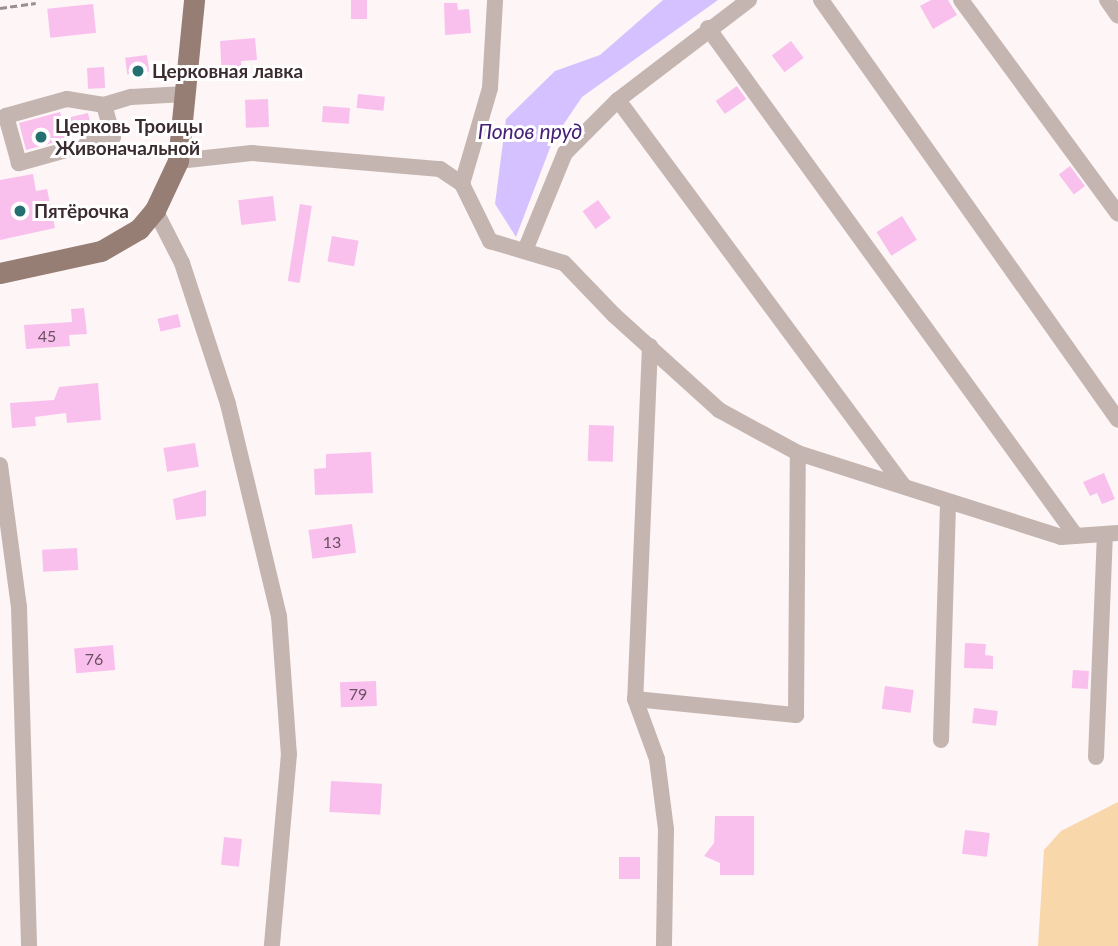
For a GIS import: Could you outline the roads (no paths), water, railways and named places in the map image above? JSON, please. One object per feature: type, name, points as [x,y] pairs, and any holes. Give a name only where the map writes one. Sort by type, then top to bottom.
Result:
[{"type":"main road","points":[[0,273],[101,251],[139,229],[155,210],[178,162],[194,0]]},
{"type":"street","points":[[462,184],[490,88],[495,0]]},
{"type":"street","points":[[526,248],[565,153],[618,100],[708,27],[749,0]]},
{"type":"street","points":[[821,0],[1118,420]]},
{"type":"street","points":[[961,0],[1118,214]]},
{"type":"street","points":[[1107,0],[1118,16]]},
{"type":"street","points":[[708,27],[1076,536]]},
{"type":"street","points":[[104,105],[113,137],[19,163],[6,116],[67,99],[104,105],[131,97],[186,94]]},
{"type":"street","points":[[618,100],[902,485]]},
{"type":"street","points":[[178,162],[252,153],[440,169],[462,184],[490,241],[526,248],[564,263],[719,410],[798,453],[1061,537],[1111,533],[1096,757]]},
{"type":"street","points":[[155,210],[182,263],[228,404],[279,616],[289,754],[272,946]]},
{"type":"street","points":[[650,346],[635,699],[657,759],[666,829],[664,946]]},
{"type":"street","points":[[635,699],[796,715],[798,453]]},
{"type":"street","points":[[0,465],[19,607],[29,946]]},
{"type":"street","points":[[942,740],[948,503]]},
{"type":"water","name":"Попов пруд","points":[[663,0],[718,0],[582,97],[553,140],[516,237],[495,204],[506,119],[555,71],[600,55]]},
{"type":"place","name":"Церковная лавка","points":[[138,71]]},
{"type":"place","name":"Церковь Троицы Живоначальной","points":[[41,137]]},
{"type":"place","name":"Пятёрочка","points":[[20,211]]}]
